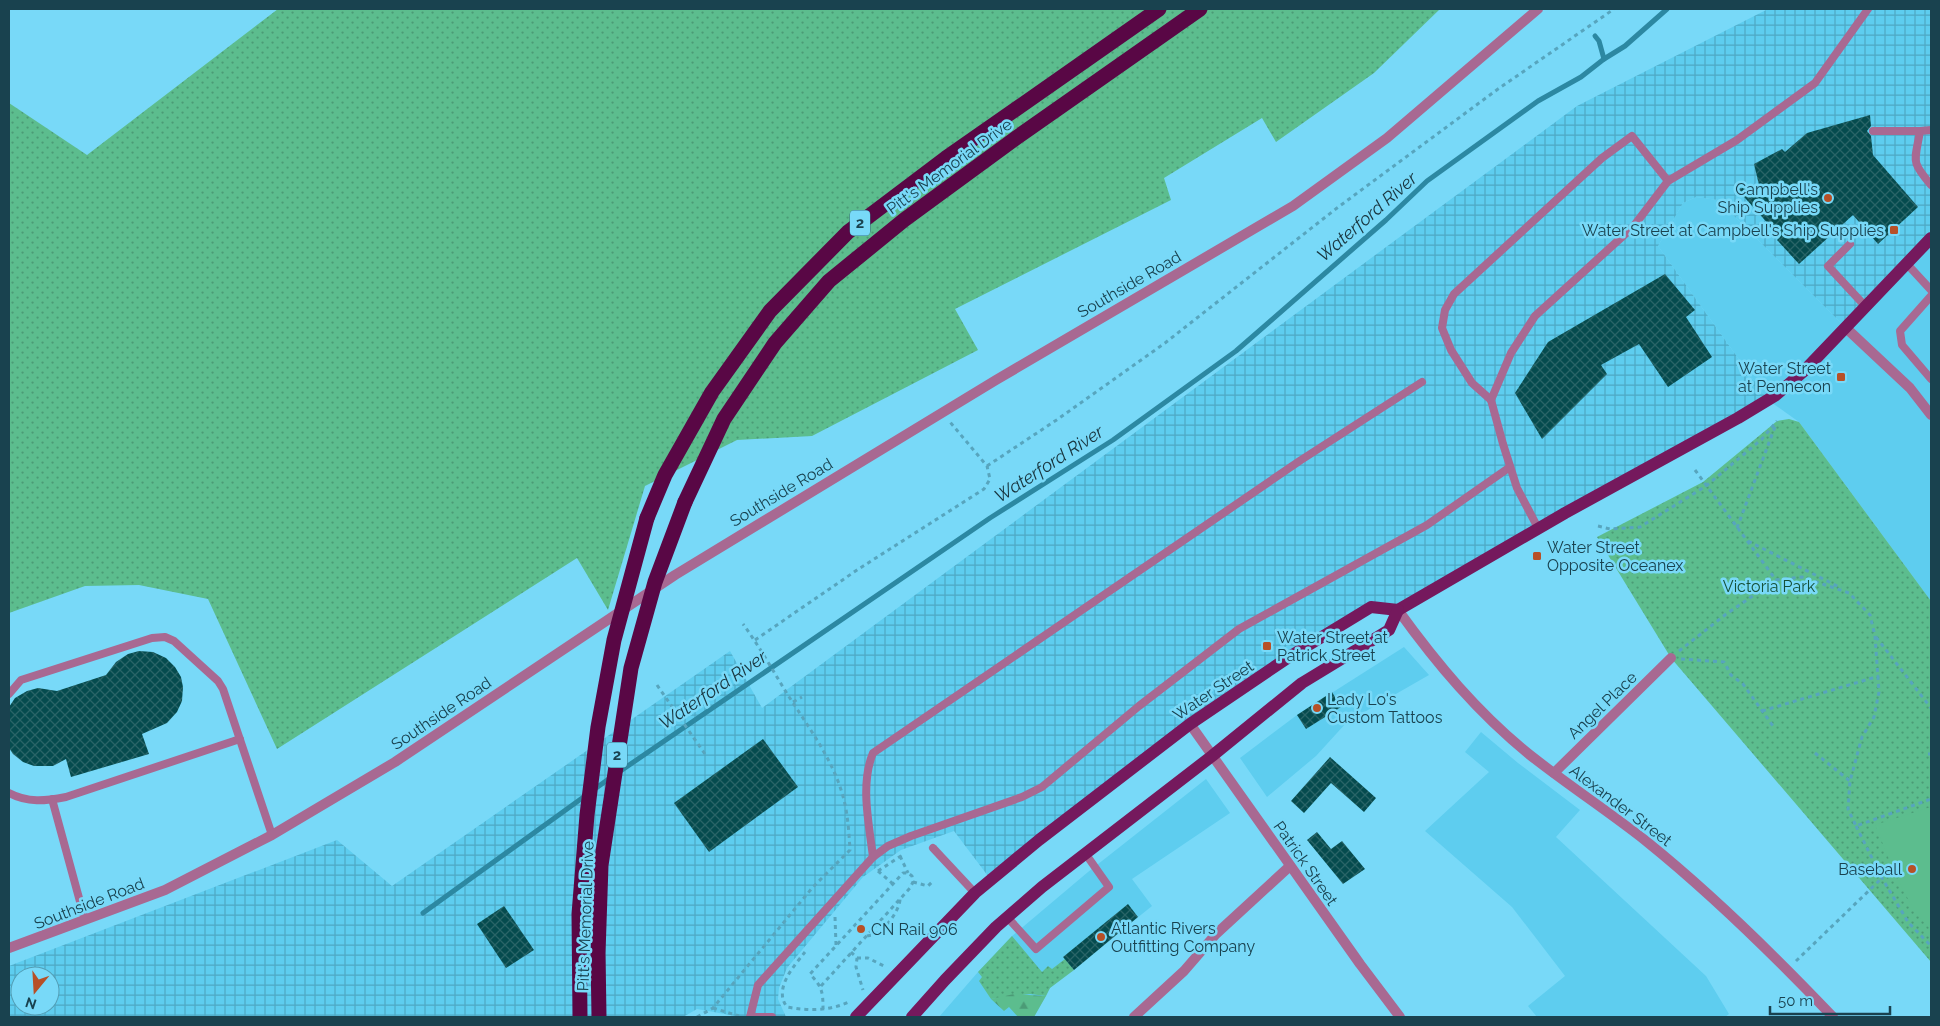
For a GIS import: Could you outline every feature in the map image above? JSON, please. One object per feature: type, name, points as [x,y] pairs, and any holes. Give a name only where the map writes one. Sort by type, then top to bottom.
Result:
[{"type":"highway","name":"Pitt's Memorial Drive","points":[[580,1017],[579,914],[587,815],[598,727],[614,640],[647,518],[665,475],[712,392],[770,311],[848,232],[946,158],[1159,9]]},
{"type":"highway","name":"Pitt's Memorial Drive","points":[[598,1017],[601,865],[631,668],[655,582],[685,502],[724,419],[776,343],[828,281],[904,220],[1200,9]]},
{"type":"main road","points":[[912,1017],[996,927],[1042,887],[1212,756],[1302,683],[1389,630],[1398,610],[1538,528],[1738,418],[1776,395],[1804,372],[1931,238]]},
{"type":"main road","name":"Water Street","points":[[854,1016],[975,893],[1039,840],[1190,724],[1289,657],[1371,607],[1398,610]]},
{"type":"street","name":"Southside Road","points":[[9,948],[165,890],[272,835],[395,762],[675,575],[942,412],[1293,206],[1386,138],[1538,9]]},
{"type":"street","points":[[1846,328],[1910,388],[1931,415]]},
{"type":"street","name":"Alexander Street","points":[[1398,610],[1431,656],[1499,728],[1554,773],[1639,836],[1694,882],[1788,970],[1833,1017]]},
{"type":"street","name":"Angel Place","points":[[1554,773],[1670,658]]},
{"type":"street","name":"Patrick Street","points":[[1190,724],[1400,1017]]},
{"type":"street","points":[[1134,1017],[1184,971],[1216,934],[1290,866]]},
{"type":"lane","points":[[1491,400],[1511,353],[1535,316],[1633,227],[1668,181],[1737,140],[1815,83],[1868,9]]},
{"type":"lane","points":[[1873,131],[1931,130]]},
{"type":"lane","points":[[1920,131],[1915,160],[1916,166],[1931,185]]},
{"type":"lane","points":[[1538,528],[1517,488],[1491,400],[1472,383],[1451,350],[1442,328],[1445,310],[1454,294],[1602,158],[1632,136],[1668,181]]},
{"type":"lane","points":[[1850,244],[1828,266],[1866,307]]},
{"type":"lane","points":[[1907,264],[1931,290]]},
{"type":"lane","points":[[1931,296],[1900,331],[1902,345],[1931,379]]},
{"type":"lane","points":[[873,857],[866,781],[868,764],[873,753],[1252,493],[1422,382]]},
{"type":"lane","points":[[750,1017],[758,985],[873,857],[888,846],[1022,797],[1042,786],[1139,706],[1239,629],[1427,525],[1510,467]]},
{"type":"lane","points":[[9,694],[21,680],[152,638],[164,637],[174,641],[218,681],[224,689],[272,835]]},
{"type":"lane","points":[[9,794],[21,799],[42,801],[66,797],[240,739]]},
{"type":"lane","points":[[52,800],[85,920]]},
{"type":"lane","points":[[933,848],[975,893]]},
{"type":"lane","points":[[1008,918],[1036,949],[1109,887],[1085,853]]},
{"type":"lane","points":[[755,1017],[772,1017]]},
{"type":"path","points":[[987,466],[1165,343],[1353,197],[1498,89],[1614,9]]},
{"type":"path","points":[[755,640],[857,570],[984,489],[990,479],[987,466],[942,412]]},
{"type":"path","points":[[1598,526],[1610,529],[1640,527],[1706,486],[1762,439],[1777,421],[1737,528]]},
{"type":"path","points":[[1695,470],[1776,580]]},
{"type":"path","points":[[1746,539],[1849,593],[1870,615],[1875,636],[1880,692],[1874,717],[1862,737],[1850,781],[1848,809],[1882,878],[1908,922],[1931,946]]},
{"type":"path","points":[[1670,658],[1725,615],[1776,580],[1802,577],[1849,593]]},
{"type":"path","points":[[696,1017],[713,1008],[813,887],[850,850],[844,801],[823,749],[743,624]]},
{"type":"path","points":[[1875,636],[1931,708]]},
{"type":"path","points":[[1670,658],[1724,662],[1731,675],[1743,684],[1773,726]]},
{"type":"path","points":[[1762,711],[1878,676]]},
{"type":"path","points":[[657,685],[707,757]]},
{"type":"path","points":[[793,702],[802,696]]},
{"type":"path","points":[[1815,753],[1850,781]]},
{"type":"path","points":[[1856,826],[1931,800]]},
{"type":"path","points":[[872,876],[908,851]]},
{"type":"path","points":[[821,986],[913,882],[912,876],[900,856]]},
{"type":"path","points":[[878,871],[893,884]]},
{"type":"path","points":[[823,1009],[821,986],[810,974],[903,873],[908,872]]},
{"type":"path","points":[[1788,970],[1882,878]]},
{"type":"path","points":[[913,882],[928,886],[932,882]]},
{"type":"path","points":[[866,936],[875,934],[885,926],[897,912],[900,906],[900,898]]},
{"type":"path","points":[[829,924],[841,910]]},
{"type":"path","points":[[835,917],[836,946]]},
{"type":"path","points":[[810,946],[792,968],[785,983],[782,992],[783,1001],[787,1007],[823,1009],[834,1008],[849,1002]]},
{"type":"path","points":[[851,952],[857,958],[868,958],[884,966]]},
{"type":"path","points":[[857,958],[856,967],[863,990]]},
{"type":"path","points":[[713,1008],[743,1017]]},
{"type":"shaded area","points":[[1768,9],[1931,9],[1931,238],[1846,328],[1718,200],[1696,197],[1683,203],[1658,246],[1768,400],[1398,610],[1371,607],[1289,657],[991,880],[954,831],[901,850],[863,877],[787,968],[779,988],[778,999],[786,1017],[741,1017],[697,1009],[683,1017],[9,1017],[9,966],[337,840],[392,886],[730,651],[762,708],[1577,106]]},
{"type":"shaded area","points":[[1696,197],[1718,200],[1846,328],[1931,238],[1931,601],[1799,422],[1768,400],[1658,246],[1683,203]]},
{"type":"shaded area","points":[[1404,647],[1429,675],[1347,722],[1316,756],[1267,797],[1240,758],[1297,715]]},
{"type":"shaded area","points":[[1481,732],[1580,810],[1556,837],[1706,976],[1729,1014],[1725,1017],[1537,1017],[1528,1006],[1565,976],[1512,907],[1425,831],[1489,772],[1465,752]]},
{"type":"shaded area","points":[[1206,779],[1230,813],[1132,879],[1152,906],[1050,988],[1034,1017],[939,1017],[1012,936],[1088,872]]},
{"type":"green space","points":[[278,9],[1440,9],[1374,73],[1276,142],[1262,118],[1164,178],[1171,200],[955,309],[978,350],[812,436],[737,440],[645,486],[608,610],[577,558],[277,749],[208,599],[139,585],[85,586],[9,613],[9,103],[87,155]]},
{"type":"green space","name":"Victoria Park","points":[[1789,419],[1799,422],[1931,601],[1931,962],[1671,658],[1597,537],[1703,482],[1777,421]]},
{"type":"green space","name":"Baseball","points":[[1931,807],[1931,930],[1921,919],[1905,894],[1875,825]]},
{"type":"green space","points":[[1012,936],[1042,972],[1048,966],[1052,969],[1065,959],[1074,970],[1050,988],[1046,996],[1030,994],[991,999],[979,981],[982,977],[978,972]]},
{"type":"green space","points":[[1014,994],[1046,996],[1034,1017],[1018,1017],[1009,1007],[1004,1011],[991,999]]},
{"type":"building","name":"Campbell's Ship Supplies","points":[[1870,115],[1871,126],[1867,131],[1871,136],[1873,155],[1918,207],[1878,244],[1853,215],[1799,264],[1777,240],[1780,237],[1737,189],[1759,185],[1754,164],[1782,149],[1785,152],[1807,133]]},
{"type":"building","points":[[1665,274],[1695,310],[1686,317],[1712,357],[1668,387],[1639,344],[1601,365],[1607,374],[1542,439],[1515,393],[1548,342]]},
{"type":"building","points":[[139,651],[153,652],[166,658],[181,677],[183,687],[182,701],[177,712],[167,723],[142,734],[149,754],[71,777],[66,759],[53,766],[34,766],[23,762],[13,754],[9,748],[9,707],[15,698],[27,691],[38,688],[57,691],[106,675],[116,662],[128,654]]},
{"type":"building","points":[[1332,692],[1341,707],[1306,729],[1297,715]]},
{"type":"building","points":[[763,739],[798,787],[709,852],[674,803]]},
{"type":"building","points":[[1330,757],[1376,798],[1364,812],[1331,783],[1304,813],[1291,801]]},
{"type":"building","points":[[1317,832],[1331,849],[1342,841],[1365,869],[1343,884],[1307,840]]},
{"type":"building","name":"Atlantic Rivers Outfitting Company","points":[[1128,904],[1138,917],[1074,970],[1063,957]]},
{"type":"building","points":[[504,906],[534,950],[506,968],[477,924]]},
{"type":"waterway","name":"Waterford River","points":[[619,772],[990,518],[1113,440],[1236,351],[1386,220],[1427,181],[1538,101],[1581,77],[1625,46],[1667,9]]},
{"type":"waterway","points":[[1595,36],[1599,41],[1604,59]]},
{"type":"waterway","name":"Waterford River","points":[[592,791],[610,778]]},
{"type":"waterway","name":"Waterford River","points":[[423,913],[585,796]]},
{"type":"place","name":"Campbell's Ship Supplies","points":[[1828,198]]},
{"type":"place","name":"Water Street at Campbell's Ship Supplies","points":[[1894,230]]},
{"type":"place","name":"Water Street at Pennecon","points":[[1841,377]]},
{"type":"place","name":"Water Street Opposite Oceanex","points":[[1537,556]]},
{"type":"place","name":"Water Street at Patrick Street","points":[[1267,646]]},
{"type":"place","name":"Lady Lo's Custom Tattoos","points":[[1317,708]]},
{"type":"place","name":"Baseball","points":[[1912,869]]},
{"type":"place","name":"CN Rail 906","points":[[861,929]]},
{"type":"place","name":"Atlantic Rivers Outfitting Company","points":[[1101,937]]}]
